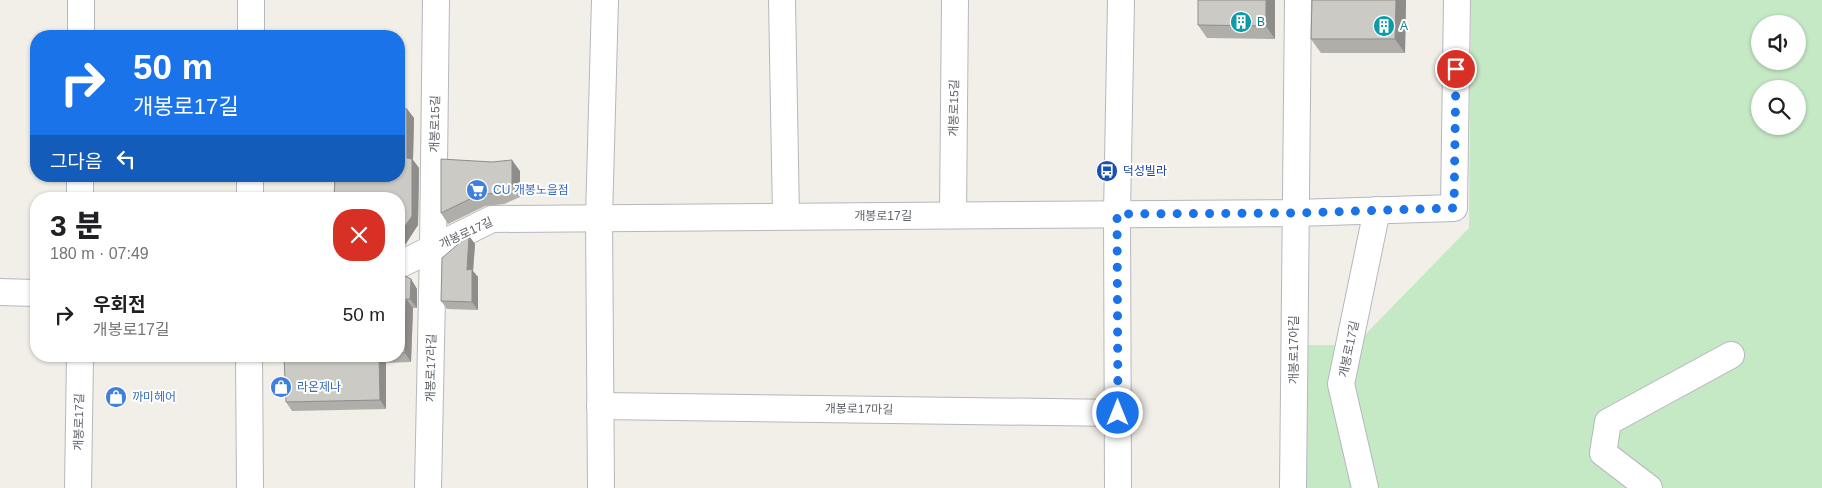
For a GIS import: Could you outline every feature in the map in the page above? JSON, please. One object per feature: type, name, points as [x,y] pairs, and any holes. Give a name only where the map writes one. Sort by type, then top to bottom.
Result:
[{"type":"street","points":[[80,30],[81,0]]},
{"type":"street","points":[[251,0],[251,30]]},
{"type":"street","name":"개봉로15길","points":[[434,248],[436,0]]},
{"type":"street","points":[[601,488],[599,218],[605,0]]},
{"type":"street","points":[[782,0],[786,216]]},
{"type":"street","name":"개봉로15길","points":[[953,215],[955,0]]},
{"type":"street","points":[[1118,488],[1117,214],[1121,0]]},
{"type":"street","points":[[1296,213],[1298,0]]},
{"type":"street","name":"개봉로17길","points":[[405,263],[492,219],[1296,213],[1454,208],[1457,0]]},
{"type":"street","name":"개봉로17길","points":[[1365,488],[1341,384],[1378,210]]},
{"type":"street","name":"개봉로17아길","points":[[1293,488],[1296,213]]},
{"type":"street","name":"개봉로17라길","points":[[428,488],[434,248]]},
{"type":"street","points":[[0,292],[30,293]]},
{"type":"street","points":[[1649,488],[1603,453],[1608,422],[1732,355]]},
{"type":"street","name":"개봉로17길","points":[[78,488],[80,362]]},
{"type":"street","points":[[249,362],[250,488]]},
{"type":"street","name":"개봉로17마길","points":[[600,406],[1118,413]]},
{"type":"green space","points":[[1471,0],[1822,0],[1822,488],[1293,488],[1295,345],[1355,345],[1469,228]]},
{"type":"building","points":[[1198,0],[1266,0],[1266,26],[1198,25]]},
{"type":"building","points":[[1312,0],[1396,0],[1395,39],[1311,39]]},
{"type":"building","points":[[405,109],[407,109],[407,158],[412,159],[412,216],[405,226],[405,192],[334,192],[335,182],[405,182]]},
{"type":"building","points":[[441,159],[492,162],[512,160],[512,186],[496,193],[478,195],[441,213]]},
{"type":"building","points":[[469,236],[467,270],[472,269],[472,302],[441,301],[442,258]]},
{"type":"building","points":[[405,276],[411,279],[410,299],[406,299],[405,353]]},
{"type":"building","points":[[284,362],[379,362],[380,400],[286,402]]},
{"type":"place","name":"B","points":[[1241,22]]},
{"type":"place","name":"A","points":[[1384,26]]},
{"type":"place","name":"덕성빌라","points":[[1107,171]]},
{"type":"place","name":"CU 개봉노을점","points":[[477,190]]},
{"type":"place","name":"라온제나","points":[[281,387]]},
{"type":"place","name":"까미헤어","points":[[116,397]]},
{"type":"route","points":[[1118,413],[1117,214],[1296,213],[1454,208],[1456,69]]}]
